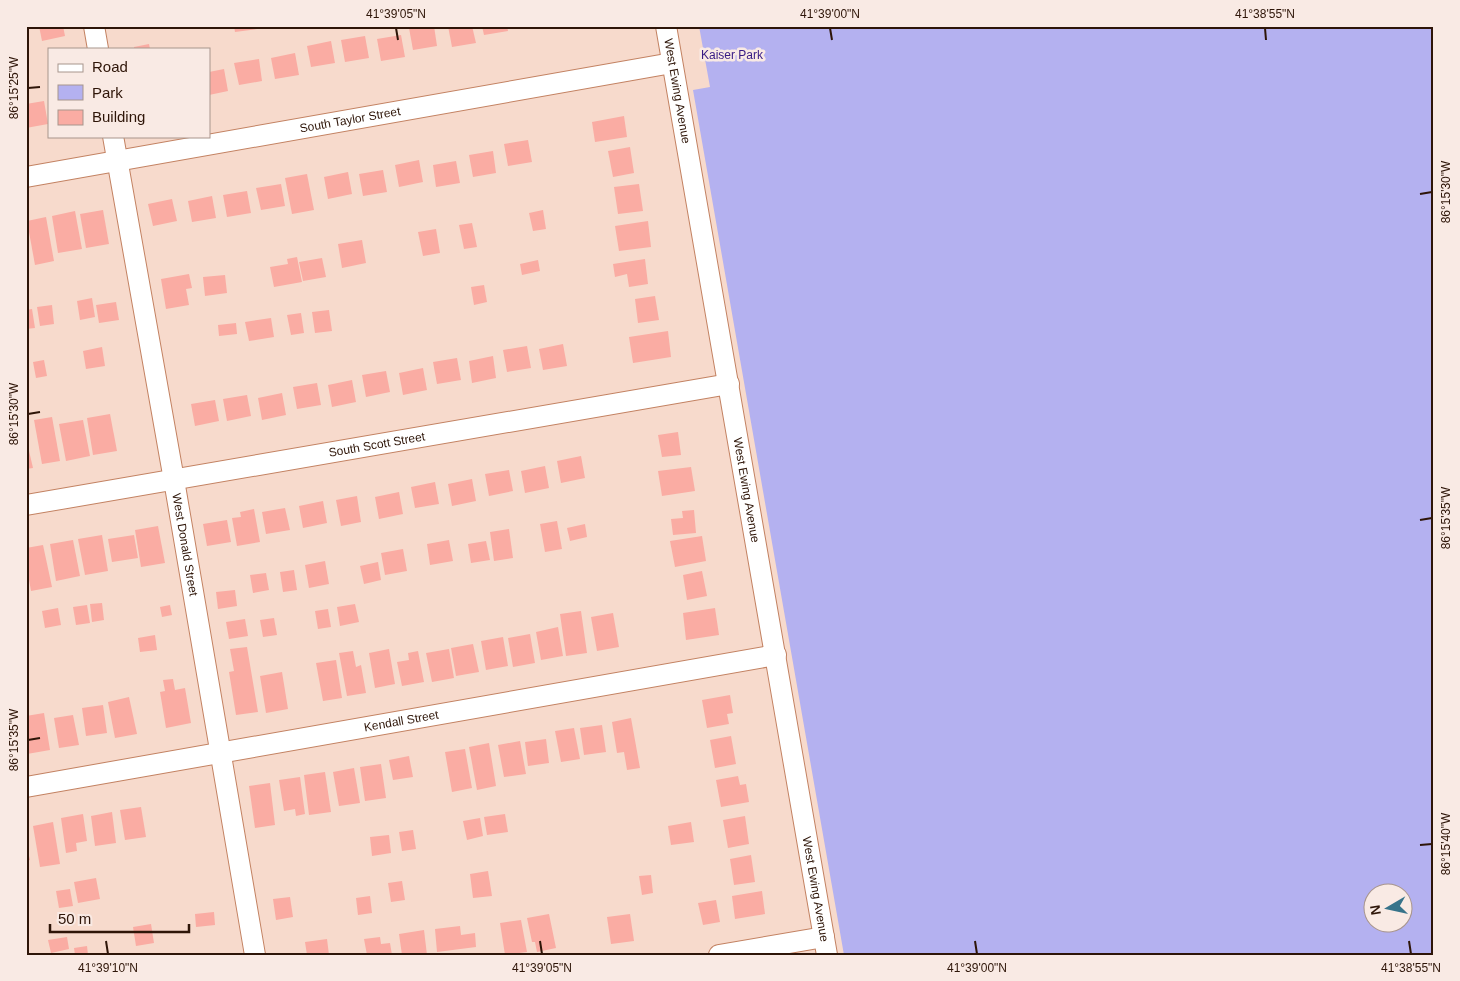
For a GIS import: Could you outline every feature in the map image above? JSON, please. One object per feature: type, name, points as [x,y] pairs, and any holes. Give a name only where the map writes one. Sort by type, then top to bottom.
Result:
[{"type":"street","points":[[94,26],[98,48]]},
{"type":"street","name":"West Ewing Avenue","points":[[666,26],[826,946]]},
{"type":"street","name":"South Taylor Street","points":[[26,177],[672,63]]},
{"type":"street","name":"West Donald Street","points":[[113,138],[255,955]]},
{"type":"street","name":"South Scott Street","points":[[26,506],[729,384]]},
{"type":"street","name":"Kendall Street","points":[[26,786],[776,655]]},
{"type":"street","points":[[719,955],[826,946]]},
{"type":"green space","name":"Kaiser Park","points":[[699,26],[1434,26],[1434,955],[844,955],[693,90],[710,87]]},
{"type":"building","points":[[39,26],[63,26],[65,36],[42,41]]},
{"type":"building","points":[[234,26],[256,26],[257,29],[235,32]]},
{"type":"building","points":[[413,26],[434,26],[437,46],[413,50],[409,28]]},
{"type":"building","points":[[448,26],[472,26],[476,43],[452,47]]},
{"type":"building","points":[[482,26],[507,26],[508,31],[484,35]]},
{"type":"building","points":[[401,35],[405,57],[381,61],[377,39]]},
{"type":"building","points":[[365,36],[369,58],[345,62],[341,40]]},
{"type":"building","points":[[331,41],[335,63],[311,67],[307,46]]},
{"type":"building","points":[[149,44],[150,48],[134,48]]},
{"type":"building","points":[[295,53],[299,75],[275,79],[271,58]]},
{"type":"building","points":[[259,59],[262,81],[239,85],[234,63]]},
{"type":"building","points":[[224,69],[228,91],[210,95],[210,72]]},
{"type":"building","points":[[44,101],[48,124],[26,128],[26,104]]},
{"type":"building","points":[[624,116],[627,137],[595,142],[592,122]]},
{"type":"building","points":[[528,140],[532,162],[508,166],[504,144]]},
{"type":"building","points":[[630,147],[634,173],[613,177],[608,151]]},
{"type":"building","points":[[493,151],[496,173],[473,177],[469,155]]},
{"type":"building","points":[[419,160],[423,182],[399,187],[395,165]]},
{"type":"building","points":[[456,161],[460,183],[436,187],[433,165]]},
{"type":"building","points":[[383,170],[387,192],[363,196],[359,174]]},
{"type":"building","points":[[348,172],[352,194],[328,199],[324,177]]},
{"type":"building","points":[[307,174],[314,210],[292,214],[285,178]]},
{"type":"building","points":[[281,184],[285,206],[261,210],[256,188]]},
{"type":"building","points":[[639,184],[643,211],[618,214],[614,187]]},
{"type":"building","points":[[247,191],[251,213],[227,217],[223,195]]},
{"type":"building","points":[[212,196],[216,218],[192,222],[188,201]]},
{"type":"building","points":[[172,199],[177,221],[153,226],[148,204]]},
{"type":"building","points":[[103,210],[109,244],[86,248],[80,214]]},
{"type":"building","points":[[543,210],[546,229],[533,231],[529,213]]},
{"type":"building","points":[[75,211],[82,249],[58,253],[52,216]]},
{"type":"building","points":[[46,217],[54,261],[35,265],[27,221]]},
{"type":"building","points":[[648,221],[651,247],[619,251],[615,226]]},
{"type":"building","points":[[472,223],[477,247],[464,249],[459,225]]},
{"type":"building","points":[[436,229],[440,253],[423,256],[418,232]]},
{"type":"building","points":[[362,240],[366,263],[342,268],[338,244]]},
{"type":"building","points":[[297,257],[302,282],[274,287],[270,267],[288,264],[287,259]]},
{"type":"building","points":[[322,258],[326,277],[303,281],[299,262]]},
{"type":"building","points":[[645,259],[648,284],[629,287],[627,274],[615,277],[613,264]]},
{"type":"building","points":[[538,260],[540,271],[522,275],[520,264]]},
{"type":"building","points":[[189,274],[192,288],[186,289],[189,305],[166,309],[161,279]]},
{"type":"building","points":[[225,275],[227,293],[205,296],[203,277]]},
{"type":"building","points":[[484,285],[487,302],[474,305],[471,287]]},
{"type":"building","points":[[655,296],[659,320],[638,323],[635,299]]},
{"type":"building","points":[[92,298],[95,317],[80,320],[77,301]]},
{"type":"building","points":[[116,302],[119,320],[99,323],[96,305]]},
{"type":"building","points":[[52,305],[54,324],[40,326],[37,307]]},
{"type":"building","points":[[32,309],[35,328],[26,329],[26,310]]},
{"type":"building","points":[[329,310],[332,331],[315,333],[312,312]]},
{"type":"building","points":[[301,313],[304,333],[291,335],[287,315]]},
{"type":"building","points":[[271,318],[274,337],[249,341],[245,322]]},
{"type":"building","points":[[236,323],[237,334],[219,336],[218,325]]},
{"type":"building","points":[[668,331],[671,357],[633,363],[629,337]]},
{"type":"building","points":[[563,344],[567,366],[543,370],[539,349]]},
{"type":"building","points":[[527,346],[531,368],[507,372],[503,350]]},
{"type":"building","points":[[102,347],[105,366],[86,369],[83,351]]},
{"type":"building","points":[[493,356],[496,378],[472,383],[469,361]]},
{"type":"building","points":[[457,358],[461,380],[437,384],[433,362]]},
{"type":"building","points":[[44,360],[47,376],[36,378],[33,362]]},
{"type":"building","points":[[423,368],[427,390],[403,395],[399,373]]},
{"type":"building","points":[[386,371],[390,392],[366,397],[362,375]]},
{"type":"building","points":[[352,380],[356,402],[332,407],[328,385]]},
{"type":"building","points":[[317,383],[321,405],[297,409],[293,387]]},
{"type":"building","points":[[282,393],[286,415],[262,420],[258,398]]},
{"type":"building","points":[[247,395],[251,416],[227,421],[223,399]]},
{"type":"building","points":[[215,400],[219,421],[195,426],[191,404]]},
{"type":"building","points":[[110,414],[117,451],[93,455],[87,418]]},
{"type":"building","points":[[52,417],[60,461],[42,464],[34,420]]},
{"type":"building","points":[[83,420],[90,456],[66,461],[59,424]]},
{"type":"building","points":[[678,432],[681,455],[662,457],[658,435]]},
{"type":"building","points":[[26,438],[33,468],[26,469]]},
{"type":"building","points":[[581,456],[585,478],[561,483],[557,461]]},
{"type":"building","points":[[545,466],[549,488],[525,493],[521,471]]},
{"type":"building","points":[[691,467],[695,491],[662,496],[658,471]]},
{"type":"building","points":[[509,470],[513,491],[489,496],[485,474]]},
{"type":"building","points":[[472,479],[476,501],[452,506],[448,484]]},
{"type":"building","points":[[435,482],[439,504],[415,508],[411,487]]},
{"type":"building","points":[[399,492],[403,514],[379,519],[375,497]]},
{"type":"building","points":[[357,496],[361,522],[341,526],[336,500]]},
{"type":"building","points":[[323,501],[327,523],[303,528],[299,506]]},
{"type":"building","points":[[285,508],[290,530],[266,534],[262,512]]},
{"type":"building","points":[[254,509],[260,542],[237,546],[232,518],[241,517],[240,512]]},
{"type":"building","points":[[694,510],[696,533],[673,535],[671,519],[683,518],[682,511]]},
{"type":"building","points":[[227,520],[231,542],[207,546],[203,524]]},
{"type":"building","points":[[557,521],[562,549],[545,552],[540,524]]},
{"type":"building","points":[[585,524],[587,537],[570,541],[567,528]]},
{"type":"building","points":[[158,526],[165,563],[141,567],[135,530]]},
{"type":"building","points":[[509,529],[513,558],[494,561],[490,532]]},
{"type":"building","points":[[102,535],[108,571],[85,575],[78,539]]},
{"type":"building","points":[[134,535],[138,558],[112,562],[108,539]]},
{"type":"building","points":[[702,536],[706,561],[675,567],[670,541]]},
{"type":"building","points":[[73,540],[80,576],[56,581],[50,544]]},
{"type":"building","points":[[449,540],[453,561],[430,565],[427,544]]},
{"type":"building","points":[[486,541],[490,560],[471,563],[468,544]]},
{"type":"building","points":[[43,545],[52,587],[31,591],[28,574],[26,575],[26,548]]},
{"type":"building","points":[[403,549],[407,571],[385,575],[381,553]]},
{"type":"building","points":[[325,561],[329,584],[309,588],[305,565]]},
{"type":"building","points":[[378,562],[381,580],[364,584],[360,566]]},
{"type":"building","points":[[294,570],[297,590],[283,592],[280,572]]},
{"type":"building","points":[[702,571],[707,596],[687,600],[683,575]]},
{"type":"building","points":[[266,573],[269,590],[253,593],[250,575]]},
{"type":"building","points":[[235,590],[237,606],[218,609],[216,592]]},
{"type":"building","points":[[102,603],[104,620],[92,622],[90,604]]},
{"type":"building","points":[[355,604],[359,622],[340,626],[337,607]]},
{"type":"building","points":[[87,605],[90,623],[76,625],[73,607]]},
{"type":"building","points":[[170,605],[172,615],[162,617],[160,607]]},
{"type":"building","points":[[58,608],[61,625],[45,628],[42,611]]},
{"type":"building","points":[[715,608],[719,635],[686,640],[683,613]]},
{"type":"building","points":[[328,609],[331,627],[318,629],[315,611]]},
{"type":"building","points":[[581,611],[587,653],[566,656],[560,614]]},
{"type":"building","points":[[613,613],[619,647],[597,651],[591,617]]},
{"type":"building","points":[[274,618],[277,635],[263,637],[260,620]]},
{"type":"building","points":[[245,619],[248,636],[229,639],[226,622]]},
{"type":"building","points":[[558,627],[563,656],[541,660],[536,632]]},
{"type":"building","points":[[530,634],[535,663],[513,667],[508,638]]},
{"type":"building","points":[[155,635],[157,650],[140,652],[138,638]]},
{"type":"building","points":[[503,637],[508,666],[486,670],[481,641]]},
{"type":"building","points":[[473,644],[479,672],[456,676],[451,648]]},
{"type":"building","points":[[247,647],[258,712],[236,715],[229,672],[234,671],[230,649]]},
{"type":"building","points":[[389,649],[395,684],[375,688],[369,653]]},
{"type":"building","points":[[449,649],[454,678],[432,682],[426,653]]},
{"type":"building","points":[[353,651],[356,667],[361,665],[366,693],[347,696],[339,653]]},
{"type":"building","points":[[418,651],[424,682],[402,686],[397,662],[409,660],[408,653]]},
{"type":"building","points":[[336,660],[342,698],[323,701],[316,663]]},
{"type":"building","points":[[282,672],[288,709],[266,713],[260,676]]},
{"type":"building","points":[[173,679],[175,690],[185,688],[191,723],[166,728],[160,692],[165,691],[163,680]]},
{"type":"building","points":[[730,695],[733,713],[727,714],[729,724],[707,728],[702,700]]},
{"type":"building","points":[[129,697],[137,734],[115,738],[108,702]]},
{"type":"building","points":[[103,705],[107,733],[86,736],[82,708]]},
{"type":"building","points":[[44,713],[50,750],[27,754],[26,716]]},
{"type":"building","points":[[73,715],[79,745],[59,748],[54,718]]},
{"type":"building","points":[[631,718],[640,768],[627,770],[624,752],[617,753],[612,722]]},
{"type":"building","points":[[602,725],[606,752],[584,755],[580,728]]},
{"type":"building","points":[[574,728],[580,759],[561,762],[555,731]]},
{"type":"building","points":[[731,736],[736,764],[715,768],[710,740]]},
{"type":"building","points":[[546,739],[549,763],[528,766],[525,742]]},
{"type":"building","points":[[520,741],[526,774],[504,777],[498,745]]},
{"type":"building","points":[[489,743],[496,786],[477,790],[469,747]]},
{"type":"building","points":[[465,749],[472,788],[452,792],[445,752]]},
{"type":"building","points":[[409,756],[413,777],[393,780],[389,760]]},
{"type":"building","points":[[381,764],[386,798],[365,801],[360,767]]},
{"type":"building","points":[[354,768],[360,803],[339,806],[333,772]]},
{"type":"building","points":[[325,772],[331,812],[309,815],[304,775]]},
{"type":"building","points":[[738,776],[740,785],[746,784],[749,802],[721,807],[716,780]]},
{"type":"building","points":[[300,777],[305,814],[296,816],[295,809],[284,811],[279,780]]},
{"type":"building","points":[[270,783],[275,825],[255,828],[249,786]]},
{"type":"building","points":[[141,807],[146,837],[125,840],[120,810]]},
{"type":"building","points":[[112,812],[116,843],[95,846],[91,816]]},
{"type":"building","points":[[83,814],[87,841],[76,843],[77,851],[66,853],[61,818]]},
{"type":"building","points":[[505,814],[508,832],[487,835],[484,817]]},
{"type":"building","points":[[745,816],[749,844],[728,848],[723,820]]},
{"type":"building","points":[[480,818],[483,836],[467,840],[463,821]]},
{"type":"building","points":[[53,822],[60,864],[40,867],[33,826]]},
{"type":"building","points":[[691,822],[694,842],[671,845],[668,826]]},
{"type":"building","points":[[413,830],[416,849],[402,851],[399,832]]},
{"type":"building","points":[[389,835],[391,853],[372,856],[370,837]]},
{"type":"building","points":[[26,844],[30,860],[26,861]]},
{"type":"building","points":[[751,855],[755,882],[734,885],[730,859]]},
{"type":"building","points":[[488,871],[492,896],[473,898],[470,874]]},
{"type":"building","points":[[651,875],[653,893],[642,895],[639,876]]},
{"type":"building","points":[[96,878],[100,899],[78,903],[74,882]]},
{"type":"building","points":[[402,881],[405,900],[391,902],[388,883]]},
{"type":"building","points":[[70,889],[73,906],[59,908],[56,891]]},
{"type":"building","points":[[762,891],[765,914],[735,919],[732,896]]},
{"type":"building","points":[[370,896],[372,913],[358,915],[356,898]]},
{"type":"building","points":[[290,897],[293,917],[276,920],[273,899]]},
{"type":"building","points":[[716,900],[720,922],[703,925],[698,903]]},
{"type":"building","points":[[214,912],[215,925],[196,927],[195,914]]},
{"type":"building","points":[[549,914],[556,948],[537,952],[535,942],[532,942],[527,918]]},
{"type":"building","points":[[630,914],[634,941],[611,944],[607,917]]},
{"type":"building","points":[[521,920],[527,952],[505,955],[500,923]]},
{"type":"building","points":[[151,924],[154,943],[136,946],[133,927]]},
{"type":"building","points":[[460,926],[461,935],[475,933],[476,947],[437,952],[435,929]]},
{"type":"building","points":[[424,930],[427,955],[402,955],[399,934]]},
{"type":"building","points":[[67,937],[69,949],[51,953],[48,940]]},
{"type":"building","points":[[380,937],[381,944],[390,943],[392,955],[367,955],[364,939]]},
{"type":"building","points":[[327,939],[329,955],[307,955],[305,942]]},
{"type":"building","points":[[87,946],[88,955],[75,955],[74,948]]}]
